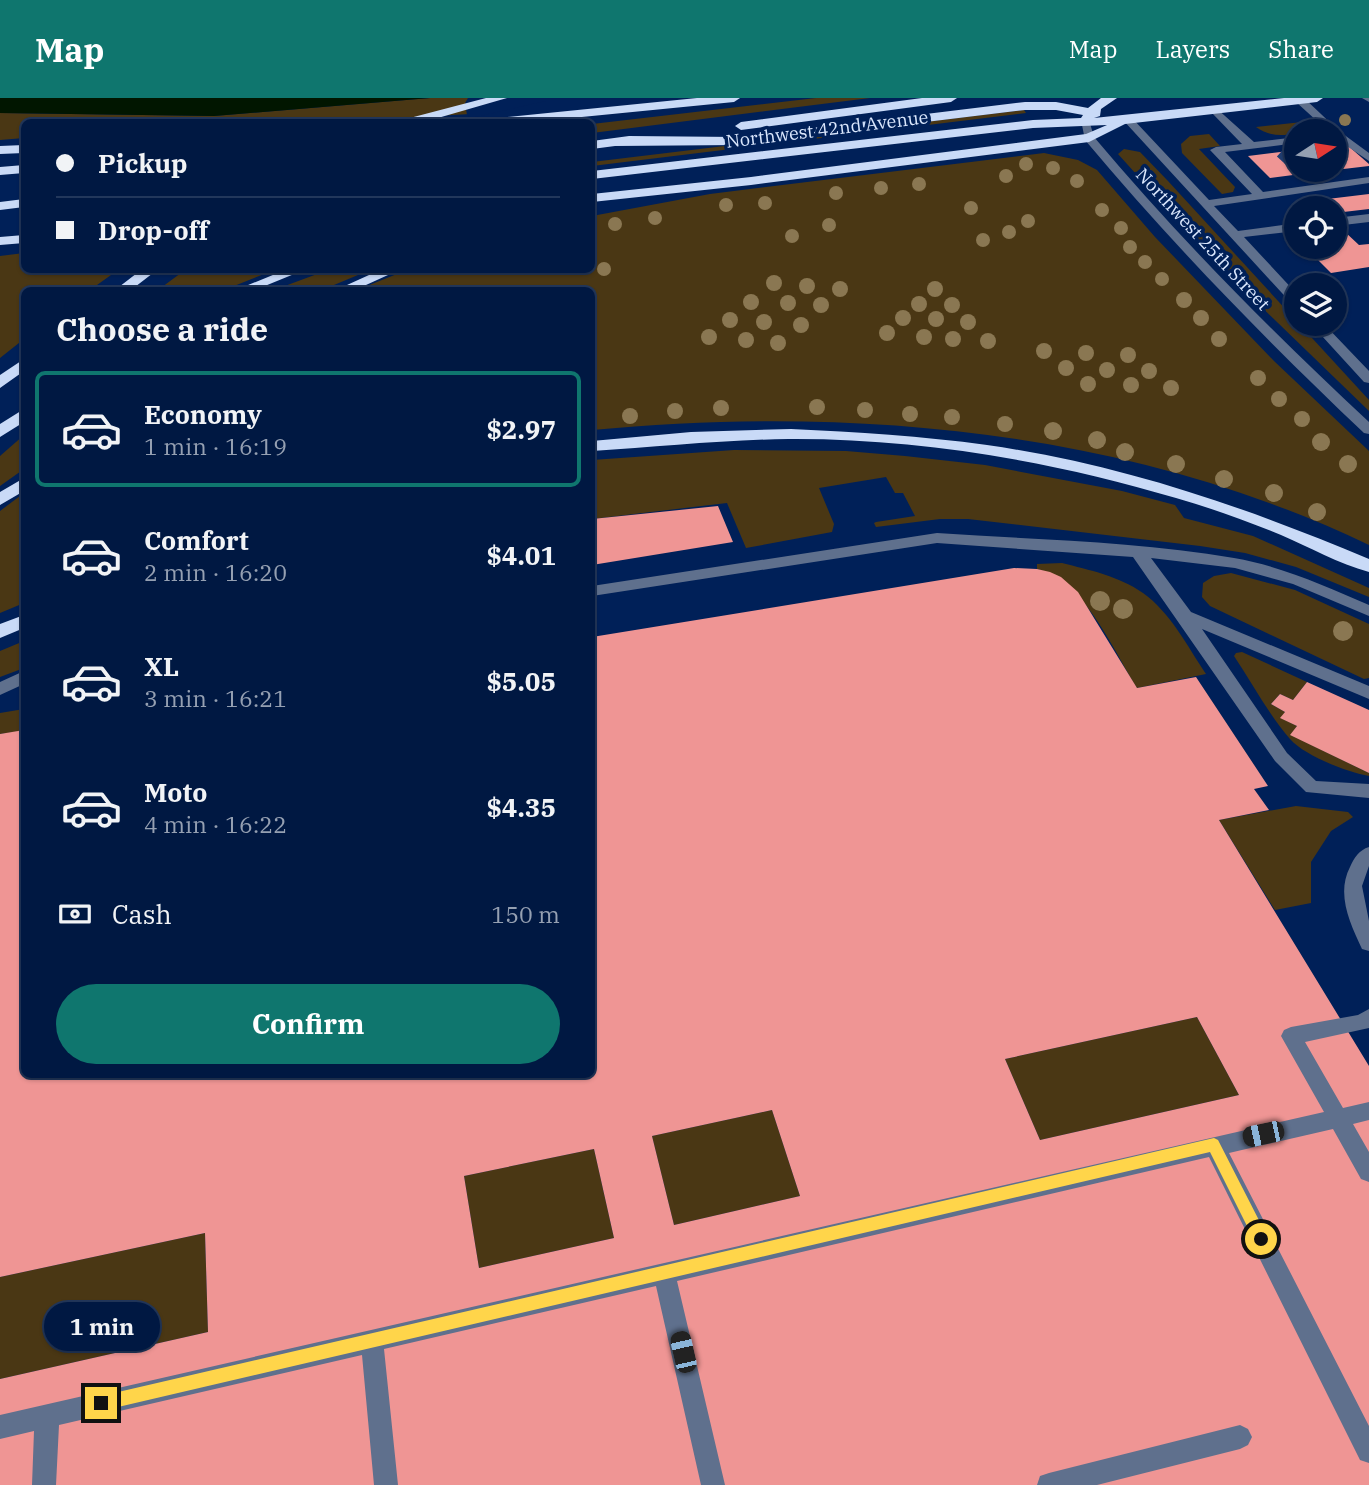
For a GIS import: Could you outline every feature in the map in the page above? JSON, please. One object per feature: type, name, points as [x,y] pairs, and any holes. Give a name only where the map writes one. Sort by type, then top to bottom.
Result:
[{"type":"highway","points":[[422,119],[501,98]]},
{"type":"highway","points":[[528,119],[734,98]]},
{"type":"highway","name":"Northwest 42nd Avenue","points":[[595,145],[951,98]]},
{"type":"highway","points":[[615,142],[737,141],[1025,106],[1056,106],[1088,117],[1111,98]]},
{"type":"highway","name":"Northwest 42nd Avenue","points":[[595,175],[1088,117],[1128,120],[1317,98]]},
{"type":"highway","points":[[595,198],[751,181],[1089,138],[1128,120]]},
{"type":"highway","points":[[0,150],[21,149]]},
{"type":"highway","points":[[0,171],[21,169]]},
{"type":"highway","points":[[595,210],[751,181]]},
{"type":"highway","points":[[0,206],[21,204]]},
{"type":"highway","points":[[0,242],[21,239]]},
{"type":"highway","points":[[126,287],[146,273]]},
{"type":"highway","points":[[251,287],[289,273]]},
{"type":"highway","points":[[350,287],[385,273]]},
{"type":"highway","points":[[0,383],[21,367]]},
{"type":"highway","points":[[0,432],[21,416]]},
{"type":"highway","points":[[595,446],[672,438],[793,434],[920,441],[1004,452],[1096,470],[1204,500],[1293,532],[1369,566]]},
{"type":"highway","points":[[0,500],[21,485]]},
{"type":"highway","points":[[0,631],[21,622]]},
{"type":"street","points":[[1300,100],[1320,119]]},
{"type":"street","points":[[1215,110],[1251,146]]},
{"type":"street","name":"Northwest 25th Street","points":[[1088,117],[1089,138],[1161,222],[1228,294],[1369,430]]},
{"type":"street","name":"Northwest 25th Street","points":[[1128,120],[1284,288]]},
{"type":"street","points":[[1348,143],[1369,158]]},
{"type":"street","points":[[1259,194],[1216,150],[1284,145]]},
{"type":"street","points":[[1348,168],[1365,180]]},
{"type":"street","points":[[1206,204],[1365,180]]},
{"type":"street","points":[[1313,182],[1318,187]]},
{"type":"street","points":[[1347,221],[1369,218]]},
{"type":"street","points":[[1235,235],[1284,229]]},
{"type":"street","points":[[1328,336],[1369,379]]},
{"type":"street","points":[[595,591],[937,538],[1138,552],[1235,563],[1267,570],[1331,592],[1369,611]]},
{"type":"street","points":[[1138,552],[1185,615],[1281,757],[1312,787],[1369,791]]},
{"type":"street","points":[[1185,615],[1369,693]]},
{"type":"street","points":[[0,689],[21,678]]},
{"type":"street","points":[[1369,854],[1353,875],[1352,900],[1369,943]]},
{"type":"street","points":[[1369,1017],[1363,1022],[1291,1036],[1369,1172]]},
{"type":"street","points":[[0,1427],[1369,1111]]},
{"type":"street","points":[[1214,1145],[1369,1451]]},
{"type":"street","points":[[664,1273],[713,1485]]},
{"type":"street","points":[[372,1340],[386,1485]]},
{"type":"street","points":[[44,1485],[47,1416]]},
{"type":"street","points":[[1049,1485],[1240,1437]]},
{"type":"shaded area","points":[[0,98],[430,98],[214,116],[0,113]]},
{"type":"shaded area","points":[[430,98],[472,98],[471,114],[378,119],[21,119],[21,138],[0,140],[0,113],[214,116]]},
{"type":"shaded area","points":[[816,98],[870,98],[595,133],[595,124]]},
{"type":"shaded area","points":[[1024,110],[1026,113],[595,166],[595,162]]},
{"type":"shaded area","points":[[1284,124],[1284,134],[1275,135],[1256,127]]},
{"type":"shaded area","points":[[1209,134],[1220,146],[1199,149],[1235,187],[1233,192],[1222,194],[1182,153],[1181,144],[1190,136]]},
{"type":"shaded area","points":[[1124,149],[1140,152],[1168,181],[1284,307],[1284,329],[1219,266],[1118,154]]},
{"type":"shaded area","points":[[1044,153],[1078,160],[1097,170],[1155,237],[1274,361],[1369,451],[1369,545],[1278,506],[1183,475],[1087,451],[988,435],[889,425],[789,421],[690,423],[595,430],[595,287],[364,287],[400,273],[595,273],[595,215],[710,194]]},
{"type":"shaded area","points":[[21,253],[21,273],[114,273],[94,287],[21,287],[21,341],[0,358],[0,256]]},
{"type":"shaded area","points":[[181,273],[266,273],[232,287],[162,287]]},
{"type":"shaded area","points":[[320,273],[363,273],[329,287],[282,287]]},
{"type":"shaded area","points":[[1291,336],[1310,336],[1369,400],[1369,411]]},
{"type":"shaded area","points":[[21,438],[21,471],[0,486],[0,456]]},
{"type":"shaded area","points":[[734,450],[846,451],[985,465],[1122,491],[1175,505],[1184,518],[1253,536],[1369,588],[1369,597],[1296,567],[1245,553],[1200,546],[968,519],[940,519],[876,527],[876,522],[915,516],[903,493],[895,493],[886,477],[819,488],[834,524],[832,532],[746,548],[727,503],[595,519],[595,460]]},
{"type":"shaded area","points":[[21,495],[21,604],[0,613],[0,511]]},
{"type":"shaded area","points":[[1062,563],[1114,578],[1143,593],[1170,620],[1206,674],[1137,688],[1096,618],[1083,602],[1054,576],[1037,569],[1037,564]]},
{"type":"shaded area","points":[[1231,573],[1295,590],[1369,624],[1369,678],[1364,679],[1210,606],[1202,597],[1203,583],[1214,576]]},
{"type":"shaded area","points":[[21,642],[21,669],[0,677],[0,651]]},
{"type":"shaded area","points":[[1242,652],[1307,682],[1293,700],[1280,694],[1271,704],[1285,712],[1281,718],[1297,726],[1291,735],[1369,773],[1369,776],[1327,762],[1290,739],[1234,656]]},
{"type":"shaded area","points":[[21,710],[21,731],[0,734],[0,713]]},
{"type":"shaded area","points":[[1296,806],[1348,812],[1353,817],[1331,831],[1311,862],[1311,903],[1275,910],[1219,820]]},
{"type":"shaded area","points":[[1197,1017],[1239,1095],[1040,1140],[1005,1059]]},
{"type":"shaded area","points":[[772,1110],[800,1196],[674,1225],[652,1136]]},
{"type":"shaded area","points":[[594,1149],[614,1238],[479,1268],[464,1176]]},
{"type":"shaded area","points":[[205,1233],[208,1332],[0,1379],[0,1277]]},
{"type":"pier","points":[[468,98],[549,98],[546,101],[471,118],[467,115],[465,103]]},
{"type":"building","points":[[1348,146],[1369,164],[1348,168]]},
{"type":"building","points":[[1284,152],[1284,176],[1270,178],[1248,156]]},
{"type":"building","points":[[1369,194],[1369,209],[1347,212],[1347,197]]},
{"type":"building","points":[[1347,234],[1359,245],[1369,244],[1369,267],[1331,273],[1317,259],[1347,259]]},
{"type":"building","points":[[718,506],[733,542],[595,565],[595,519]]},
{"type":"building","points":[[1014,568],[1037,569],[1061,577],[1078,592],[1137,688],[1196,677],[1268,786],[1254,789],[1269,810],[1219,820],[1369,1066],[1369,1485],[0,1485],[0,1379],[208,1332],[205,1233],[0,1277],[0,734],[21,730],[21,1078],[595,1078],[595,637]],"holes":[[[1197,1017],[1239,1095],[1040,1140],[1005,1059]],[[772,1110],[800,1196],[674,1225],[652,1136]],[[594,1149],[614,1238],[479,1268],[464,1176]]]},
{"type":"building","points":[[1307,682],[1369,710],[1369,773],[1290,735],[1297,726],[1280,718],[1285,712],[1271,704],[1280,694],[1293,700]]},
{"type":"tunnel","points":[[1281,152],[1284,155]]},
{"type":"route","points":[[101,1403],[1214,1145],[1261,1239]]}]
